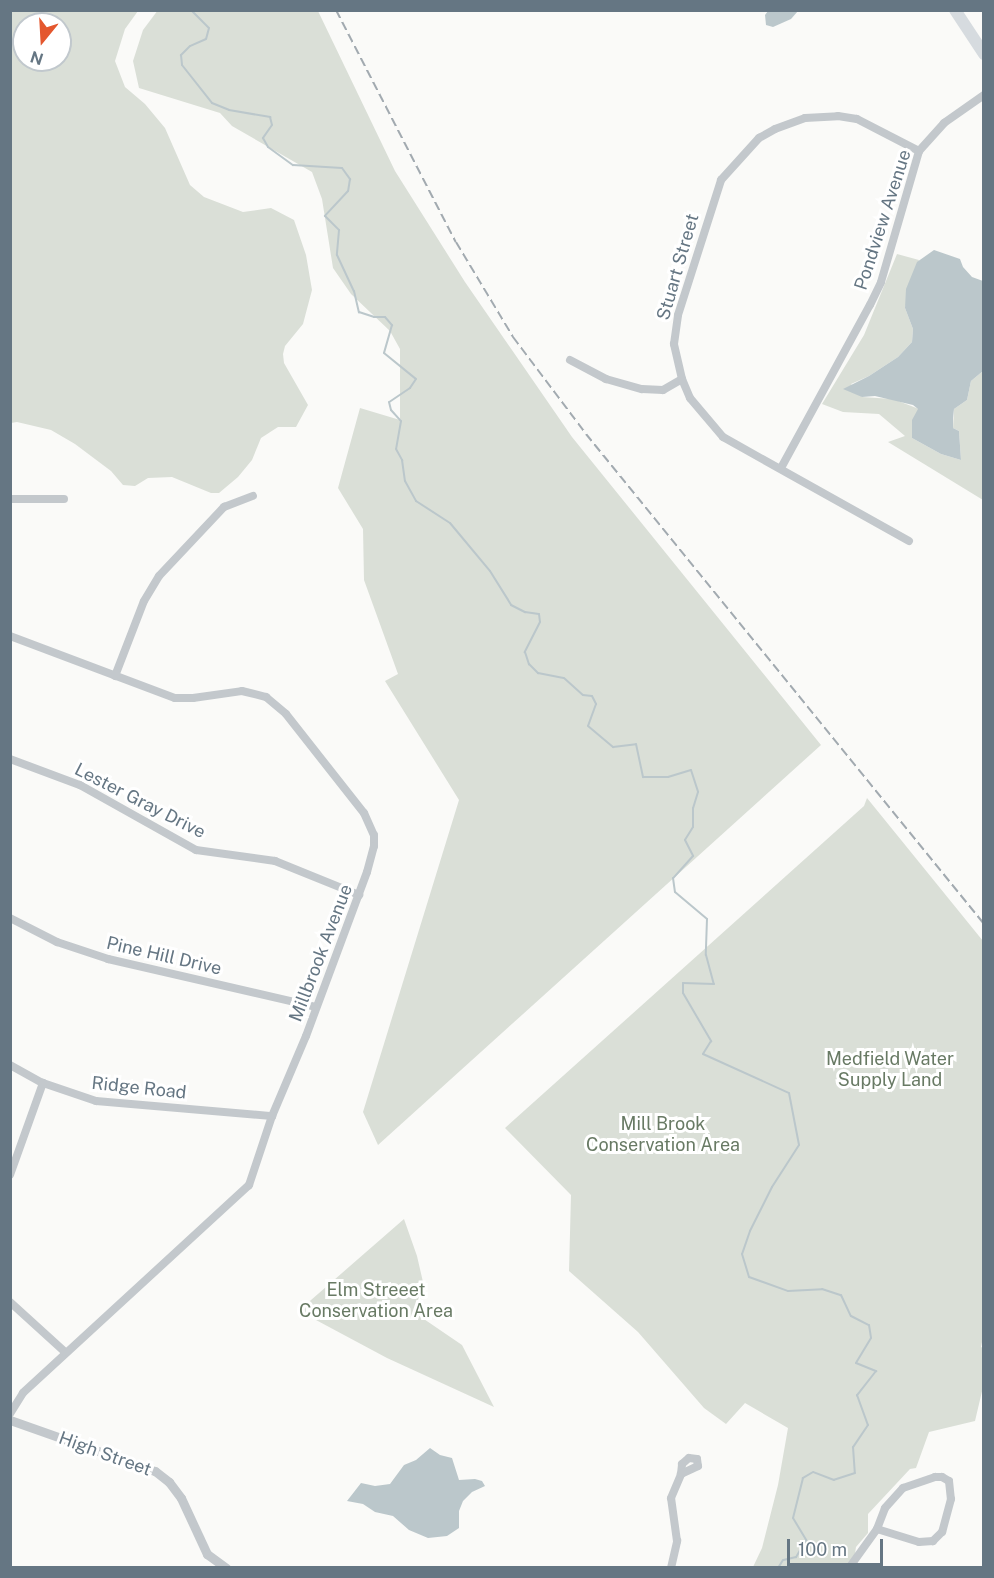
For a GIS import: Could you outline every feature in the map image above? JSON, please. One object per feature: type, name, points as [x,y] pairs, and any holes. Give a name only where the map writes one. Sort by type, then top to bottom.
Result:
[{"type":"main road","points":[[955,10],[984,54]]},
{"type":"street","name":"Pondview Avenue","points":[[781,468],[881,282],[919,151],[944,123],[984,95]]},
{"type":"street","name":"Stuart Street","points":[[909,541],[723,437],[696,407],[682,379],[674,344],[678,315],[721,180],[759,138],[775,129],[819,116],[857,119],[919,151]]},
{"type":"street","points":[[570,360],[606,379],[642,389],[663,390],[682,379]]},
{"type":"street","points":[[115,676],[144,601],[159,576],[224,507],[253,496]]},
{"type":"street","points":[[10,499],[64,499]]},
{"type":"street","name":"Millbrook Avenue","points":[[10,636],[175,698],[193,698],[242,691],[266,697],[276,705],[348,791],[374,835],[372,857],[359,895],[272,1116],[249,1185],[65,1352],[23,1393],[10,1414]]},
{"type":"street","name":"Lester Gray Drive","points":[[10,759],[80,785],[196,850],[275,861],[359,895]]},
{"type":"street","name":"Pine Hill Drive","points":[[10,918],[57,942],[108,959],[316,1007]]},
{"type":"street","name":"Ridge Road","points":[[10,1065],[43,1083],[72,1095],[105,1102],[272,1116]]},
{"type":"street","points":[[10,1175],[43,1083]]},
{"type":"street","points":[[10,1302],[65,1352]]},
{"type":"street","name":"High Street","points":[[10,1420],[155,1471],[170,1482],[181,1498],[207,1554],[224,1567]]},
{"type":"street","points":[[671,1568],[677,1541],[671,1498],[681,1474]]},
{"type":"street","points":[[849,1568],[877,1529],[885,1508],[903,1488],[935,1477],[942,1477],[949,1481],[951,1499],[942,1532],[933,1541],[919,1542],[877,1529]]},
{"type":"green space","points":[[11,10],[138,11],[125,29],[115,61],[125,87],[145,104],[165,128],[190,185],[204,197],[243,212],[271,208],[294,220],[306,255],[312,290],[303,324],[285,346],[283,354],[284,363],[308,405],[296,427],[278,427],[261,438],[252,460],[238,477],[219,493],[211,493],[172,477],[148,478],[135,486],[123,485],[111,471],[75,444],[51,430],[17,422],[11,423]]},
{"type":"green space","points":[[158,10],[318,11],[395,171],[465,282],[572,437],[821,745],[378,1145],[363,1112],[459,800],[385,681],[398,674],[364,580],[363,529],[338,488],[360,408],[400,420],[400,349],[390,331],[351,294],[333,268],[322,199],[312,172],[232,126],[220,113],[139,88],[133,61],[143,30]]},
{"type":"green space","points":[[897,254],[919,260],[905,308],[913,329],[912,342],[898,357],[869,376],[851,384],[862,397],[893,399],[919,409],[912,438],[941,454],[961,460],[959,431],[953,428],[954,409],[967,400],[971,381],[983,371],[983,500],[888,442],[905,436],[879,414],[843,412],[822,404],[864,335]]},
{"type":"green space","points":[[867,798],[983,941],[984,1332],[981,1347],[983,1348],[983,1387],[975,1421],[929,1432],[916,1468],[910,1469],[868,1514],[868,1533],[856,1547],[853,1567],[753,1567],[762,1548],[778,1485],[788,1428],[745,1403],[726,1424],[704,1408],[638,1332],[569,1271],[571,1195],[505,1128],[864,806]]},
{"type":"green space","name":"Elm Streeet Conservation Area","points":[[404,1219],[423,1282],[418,1315],[462,1345],[494,1407],[387,1358],[301,1312],[303,1307]]},
{"type":"shaded area","points":[[768,11],[798,11],[791,19],[773,27],[766,25],[765,15]]},
{"type":"shaded area","points":[[934,250],[960,259],[963,267],[972,277],[983,281],[983,371],[971,381],[967,400],[954,409],[953,428],[959,431],[961,460],[941,454],[912,438],[912,420],[918,409],[913,405],[875,396],[862,397],[843,389],[869,376],[898,357],[912,342],[913,329],[905,308],[906,289],[917,262]]},
{"type":"shaded area","points":[[430,1448],[440,1455],[452,1458],[459,1480],[475,1479],[482,1481],[485,1486],[472,1492],[463,1501],[459,1511],[459,1528],[447,1536],[428,1538],[409,1530],[393,1516],[375,1512],[363,1504],[347,1501],[361,1483],[375,1486],[390,1484],[404,1465],[416,1460]]},
{"type":"waterway","points":[[191,10],[209,28],[206,39],[190,46],[181,55],[182,65],[212,103],[229,110],[270,117],[272,125],[263,138],[268,147],[293,165],[342,168],[350,179],[348,191],[325,216],[339,230],[337,255],[354,291],[359,312],[374,317],[385,317],[392,325],[384,353],[416,379],[410,388],[389,402],[391,410],[401,421],[396,449],[402,460],[405,481],[416,501],[450,523],[490,571],[511,605],[525,612],[539,614],[540,622],[525,652],[529,664],[538,673],[564,678],[583,695],[592,696],[596,704],[588,726],[613,747],[636,744],[643,777],[668,777],[691,770],[698,792],[693,808],[693,827],[685,840],[693,856],[673,878],[675,892],[707,919],[706,955],[714,984],[683,983],[683,993],[711,1041],[703,1054],[789,1093],[799,1145],[772,1187],[750,1231],[742,1254],[749,1277],[788,1291],[822,1289],[841,1295],[851,1316],[869,1325],[871,1338],[856,1363],[876,1371],[857,1395],[868,1425],[853,1447],[855,1473],[834,1480],[813,1472],[803,1478],[793,1518],[806,1540],[796,1557],[783,1560],[778,1568]]},
{"type":"railway","points":[[336,10],[456,242],[513,337],[586,434],[984,924]]},
{"type":"park label","name":"Medfield Water Supply Land","points":[[890,1070]]},
{"type":"park label","name":"Mill Brook Conservation Area","points":[[663,1135]]}]
